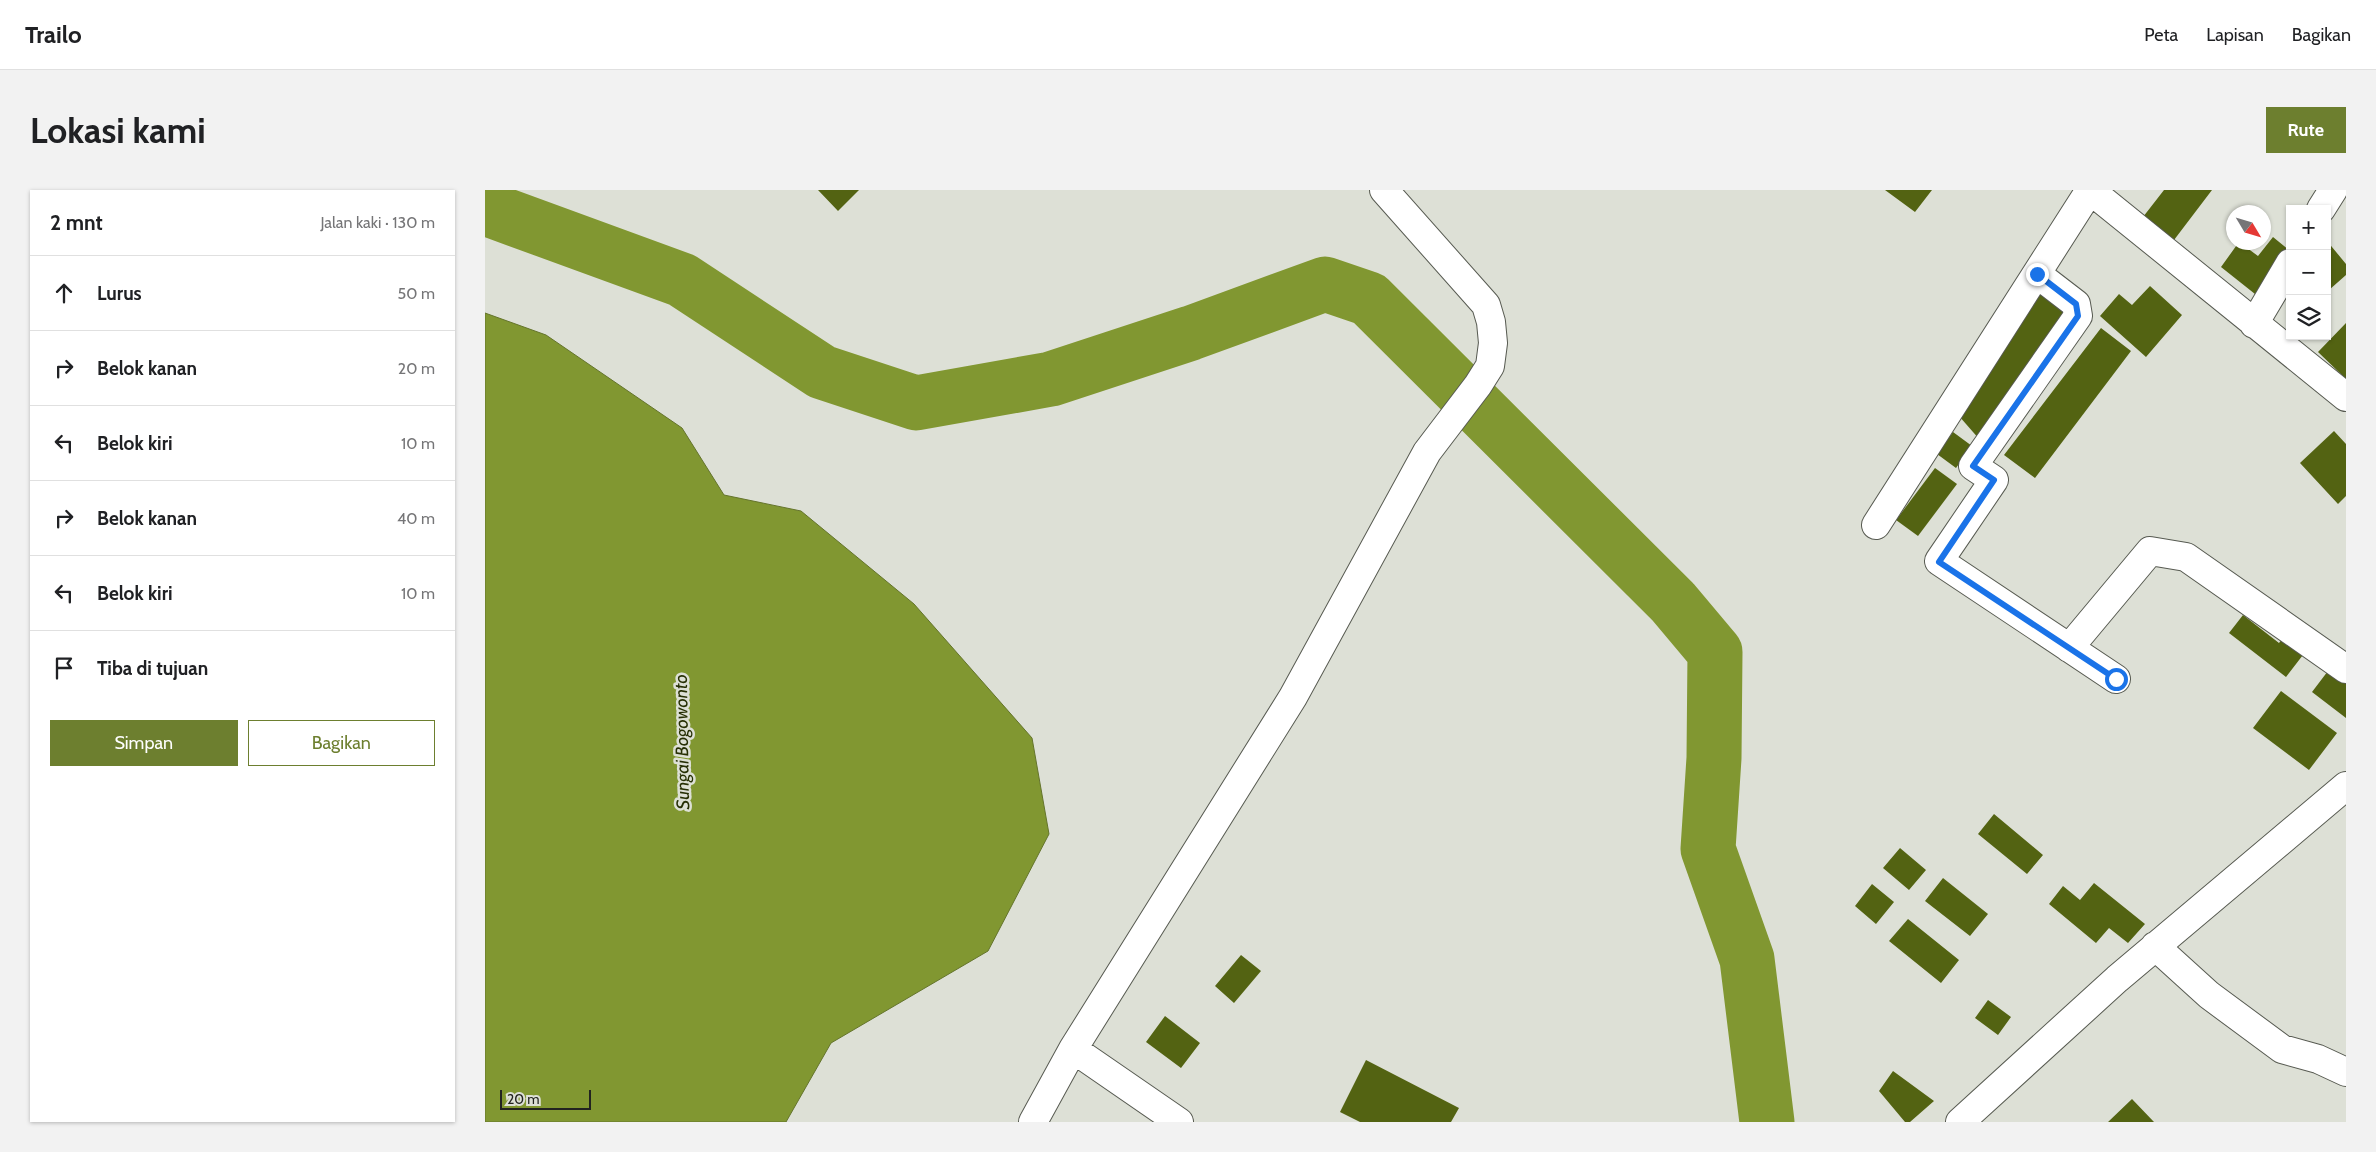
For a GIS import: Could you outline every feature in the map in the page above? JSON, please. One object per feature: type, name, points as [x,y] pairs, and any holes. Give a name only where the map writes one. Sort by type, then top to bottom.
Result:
[{"type":"street","points":[[1033,1122],[1073,1049],[1293,697],[1427,452],[1478,385],[1489,366],[1493,342],[1491,322],[1486,305],[1384,190]]},
{"type":"street","points":[[1876,525],[2090,190],[2346,397]]},
{"type":"street","points":[[2324,205],[2333,190]]},
{"type":"street","points":[[2254,324],[2286,270]]},
{"type":"street","points":[[2037,274],[2076,304],[2078,316],[1973,466],[1994,480],[1939,562],[2116,679]]},
{"type":"street","points":[[2069,648],[2150,551],[2186,557],[2346,669]]},
{"type":"street","points":[[1960,1122],[2155,946],[2346,786]]},
{"type":"street","points":[[2155,946],[2209,995],[2282,1049],[2317,1059],[2346,1072]]},
{"type":"street","points":[[1073,1049],[1179,1122]]},
{"type":"water","name":"Sungai Bogowonto","points":[[485,313],[546,335],[682,428],[724,495],[801,511],[914,604],[1032,738],[1049,834],[988,951],[831,1043],[786,1122],[485,1122]]},
{"type":"building","points":[[818,190],[859,190],[838,211]]},
{"type":"building","points":[[1885,190],[1932,190],[1915,212]]},
{"type":"building","points":[[2164,190],[2212,190],[2174,240],[2143,217]]},
{"type":"building","points":[[2273,237],[2286,248],[2286,254],[2255,294],[2221,267],[2233,250],[2250,250],[2258,256],[2263,250],[2271,250],[2271,240]]},
{"type":"building","points":[[2331,246],[2346,264],[2346,275],[2331,288]]},
{"type":"building","points":[[2150,286],[2182,315],[2146,357],[2100,316],[2119,294],[2132,305]]},
{"type":"building","points":[[2040,294],[2065,310],[1980,440],[1959,416]]},
{"type":"building","points":[[2346,323],[2346,379],[2318,352]]},
{"type":"building","points":[[2101,328],[2131,351],[2035,478],[2004,455]]},
{"type":"building","points":[[2334,431],[2346,444],[2346,496],[2338,504],[2300,463]]},
{"type":"building","points":[[1953,432],[1972,446],[1956,468],[1937,454]]},
{"type":"building","points":[[1935,468],[1957,484],[1918,536],[1896,520]]},
{"type":"building","points":[[2243,615],[2279,643],[2285,635],[2306,651],[2286,677],[2229,633]]},
{"type":"building","points":[[2331,667],[2346,678],[2346,718],[2312,692]]},
{"type":"building","points":[[2281,691],[2337,733],[2309,770],[2253,728]]},
{"type":"building","points":[[1994,814],[2043,855],[2027,874],[1978,834]]},
{"type":"building","points":[[1900,848],[1926,870],[1909,890],[1883,868]]},
{"type":"building","points":[[1943,878],[1988,914],[1970,936],[1925,901]]},
{"type":"building","points":[[2094,883],[2145,924],[2128,943],[2109,928],[2096,943],[2049,904],[2063,886],[2080,900]]},
{"type":"building","points":[[1872,884],[1894,902],[1876,924],[1855,906]]},
{"type":"building","points":[[1908,919],[1959,960],[1941,983],[1889,941]]},
{"type":"building","points":[[1241,955],[1261,971],[1234,1003],[1215,986]]},
{"type":"building","points":[[1988,1000],[2011,1017],[1998,1035],[1975,1018]]},
{"type":"building","points":[[1165,1016],[1200,1043],[1181,1068],[1146,1042]]},
{"type":"building","points":[[1366,1060],[1459,1108],[1451,1122],[1360,1122],[1340,1112]]},
{"type":"building","points":[[1893,1071],[1934,1101],[1910,1122],[1905,1122],[1879,1091]]},
{"type":"building","points":[[2132,1099],[2154,1122],[2108,1122]]},
{"type":"waterway","points":[[485,208],[682,280],[822,372],[916,403],[1051,379],[1191,333],[1325,284],[1369,299],[1673,602],[1715,652],[1714,758],[1708,849],[1747,959],[1767,1122]]},
{"type":"route","points":[[2037,274],[2076,304],[2079,311],[2078,316],[1973,466],[1994,480],[1939,562],[2116,679]]}]
